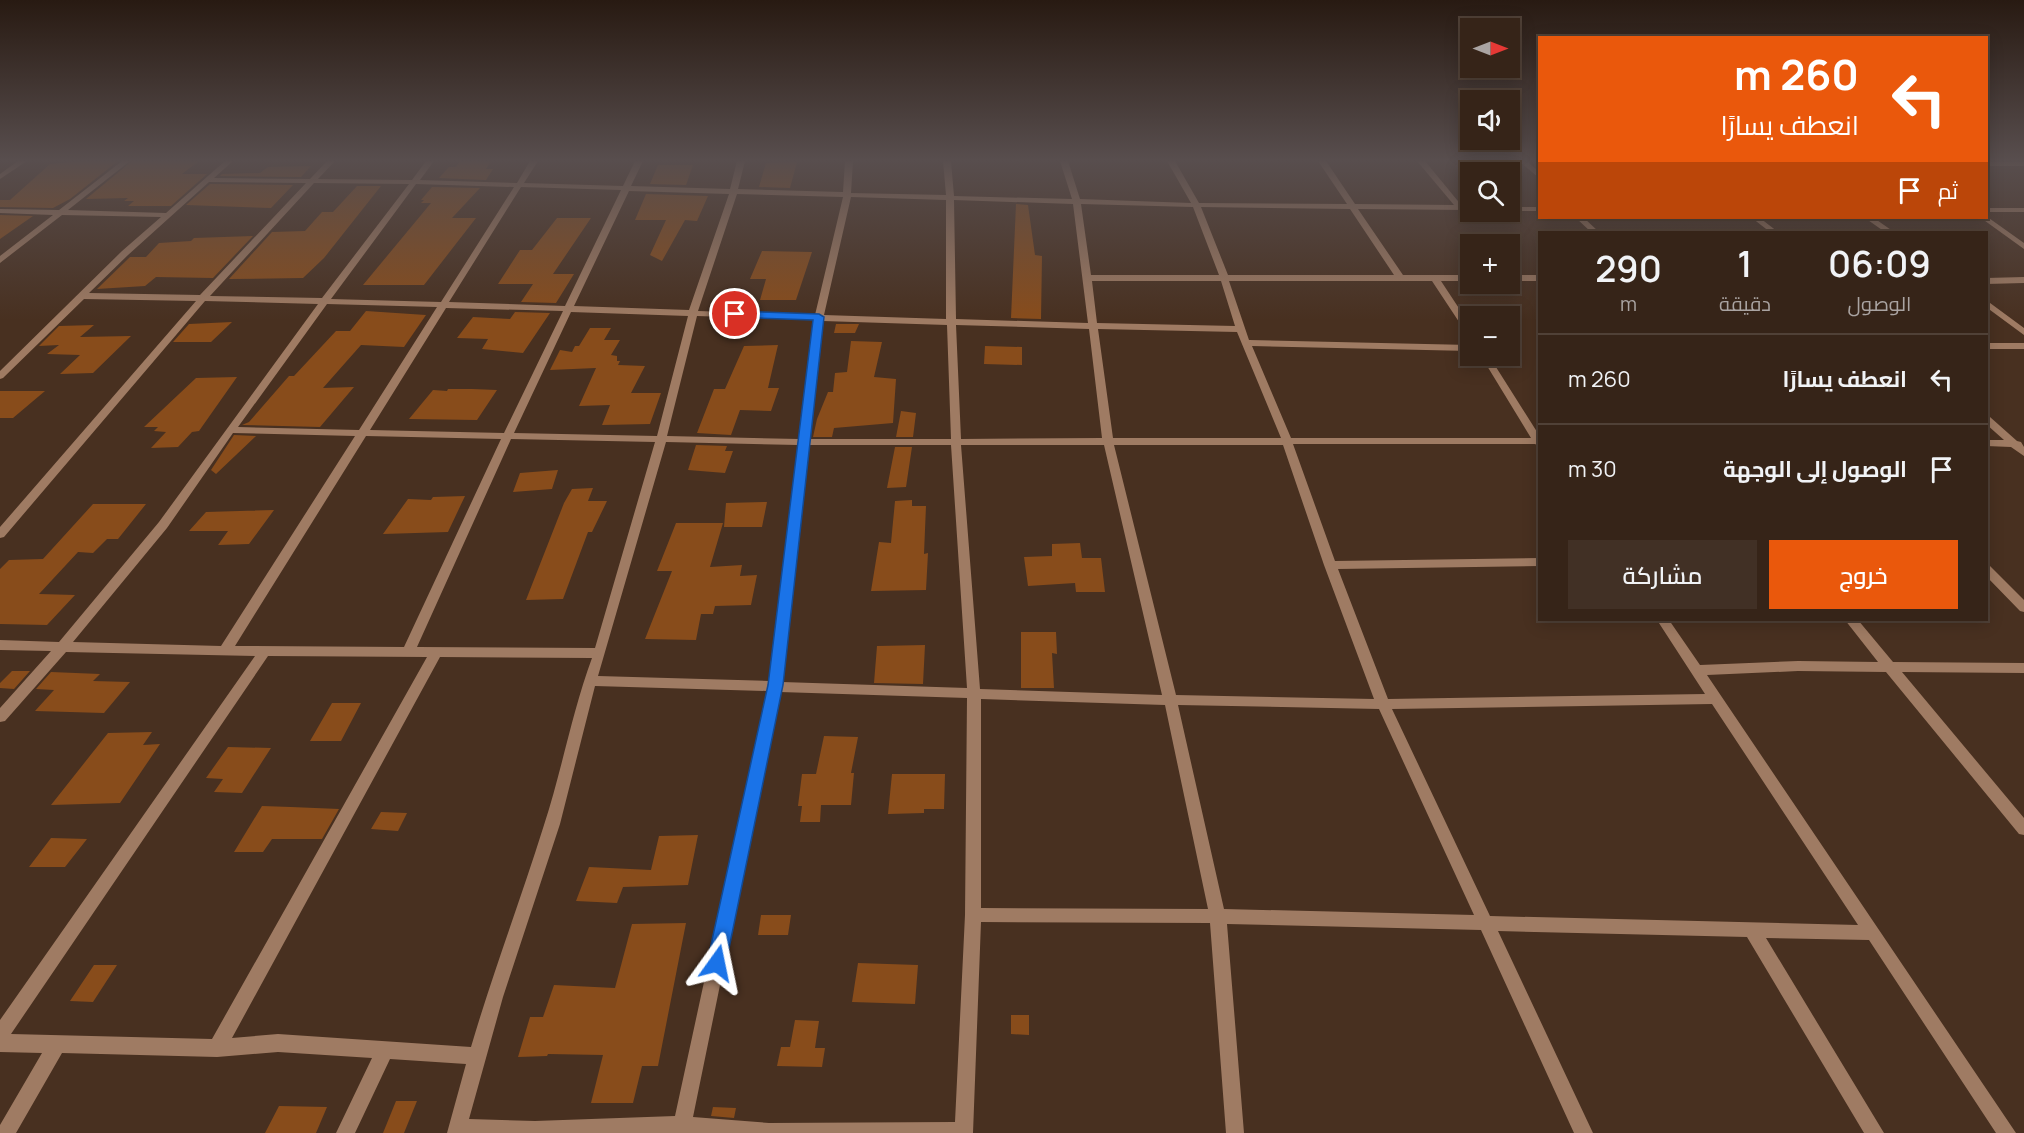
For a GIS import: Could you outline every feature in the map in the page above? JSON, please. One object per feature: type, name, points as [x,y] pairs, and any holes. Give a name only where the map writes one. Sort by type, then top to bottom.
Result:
[{"type":"street","points":[[0,259],[61,214]]},
{"type":"street","points":[[109,214],[170,215]]},
{"type":"street","points":[[0,534],[202,298],[281,214]]},
{"type":"street","points":[[0,717],[62,647],[163,525],[324,301],[390,214]]},
{"type":"street","points":[[225,651],[501,214]]},
{"type":"street","points":[[409,650],[613,214]]},
{"type":"street","points":[[726,214],[693,313],[662,440],[590,681],[552,824],[494,997],[457,1130],[682,1125],[769,1132],[964,1132],[974,915],[974,695],[956,442],[951,321],[950,214]]},
{"type":"street","points":[[682,1125],[775,685],[819,317],[844,214]]},
{"type":"street","points":[[1079,214],[1108,441],[1170,699],[1218,916],[1229,1084],[1235,1133]]},
{"type":"street","points":[[1199,214],[1224,277],[1240,329],[1287,441],[1330,565],[1383,704],[1584,1133]]},
{"type":"street","points":[[1359,214],[1400,278]]},
{"type":"street","points":[[0,376],[81,296],[170,215]]},
{"type":"street","points":[[1581,219],[1594,231]]},
{"type":"street","points":[[1757,219],[1773,231]]},
{"type":"street","points":[[1870,219],[1888,231]]},
{"type":"street","points":[[1986,219],[2024,247]]},
{"type":"street","points":[[1435,278],[1460,317]]},
{"type":"street","points":[[1087,279],[1460,278]]},
{"type":"street","points":[[1520,278],[1538,278]]},
{"type":"street","points":[[1988,281],[2024,280]]},
{"type":"street","points":[[81,296],[445,304],[1240,329]]},
{"type":"street","points":[[1988,304],[2021,328]]},
{"type":"street","points":[[1246,343],[1460,348]]},
{"type":"street","points":[[1988,346],[2024,346]]},
{"type":"street","points":[[1491,366],[1538,442]]},
{"type":"street","points":[[1988,421],[2019,444],[2024,453]]},
{"type":"street","points":[[231,430],[805,442],[1538,442]]},
{"type":"street","points":[[1988,443],[2019,444]]},
{"type":"street","points":[[1330,565],[1538,562]]},
{"type":"street","points":[[1988,570],[2024,608]]},
{"type":"street","points":[[1664,621],[1699,670],[1716,699],[2007,1133]]},
{"type":"street","points":[[1852,621],[2024,829]]},
{"type":"street","points":[[0,645],[225,651],[409,650],[600,653]]},
{"type":"street","points":[[0,1035],[266,651]]},
{"type":"street","points":[[217,1048],[437,651]]},
{"type":"street","points":[[1699,670],[1798,666],[2024,668]]},
{"type":"street","points":[[590,681],[775,685],[974,695],[1383,704],[1716,699]]},
{"type":"street","points":[[974,915],[1218,916],[1872,933]]},
{"type":"street","points":[[1752,930],[1875,1133]]},
{"type":"street","points":[[0,1043],[217,1048],[278,1043],[478,1056]]},
{"type":"street","points":[[6,1133],[57,1044]]},
{"type":"street","points":[[345,1133],[385,1050]]},
{"type":"building","points":[[320,214],[359,214],[324,258],[303,278],[229,279],[272,232],[305,231]]},
{"type":"building","points":[[422,214],[456,214],[452,218],[476,218],[424,285],[363,285]]},
{"type":"building","points":[[638,214],[700,214],[697,221],[685,220],[662,261],[650,255],[666,220],[635,220]]},
{"type":"building","points":[[1016,214],[1029,214],[1035,255],[1042,256],[1041,319],[1011,318]]},
{"type":"building","points":[[0,215],[33,216],[0,239]]},
{"type":"building","points":[[557,218],[591,218],[553,274],[574,274],[556,303],[521,302],[533,284],[498,284],[520,250],[532,250]]},
{"type":"building","points":[[253,236],[213,278],[156,277],[145,286],[97,289],[130,257],[146,257],[159,243],[191,241],[194,238]]},
{"type":"building","points":[[762,251],[812,252],[796,300],[760,300],[766,279],[750,279]]},
{"type":"building","points":[[366,311],[426,315],[404,347],[361,345],[323,388],[354,387],[320,427],[242,425],[249,422],[289,376],[294,376],[336,331],[350,331]]},
{"type":"building","points":[[515,312],[550,313],[523,353],[482,349],[488,339],[457,338],[473,317],[510,319]]},
{"type":"building","points":[[232,322],[211,342],[173,342],[189,324]]},
{"type":"building","points":[[836,324],[859,324],[855,333],[834,333]]},
{"type":"building","points":[[94,325],[80,337],[131,336],[93,373],[60,374],[80,355],[47,354],[59,345],[39,346],[59,326]]},
{"type":"building","points":[[590,328],[611,328],[604,340],[620,340],[611,355],[617,356],[617,361],[620,361],[618,365],[645,366],[631,393],[661,393],[650,424],[602,425],[610,405],[579,406],[596,368],[550,370],[560,350],[572,352],[575,346],[579,346]]},
{"type":"building","points":[[851,341],[882,342],[874,377],[896,379],[893,423],[834,428],[832,437],[813,437],[817,419],[828,392],[833,392],[835,373],[847,372]]},
{"type":"building","points":[[778,345],[768,388],[779,388],[771,411],[740,410],[731,435],[697,433],[714,389],[725,389],[744,346]]},
{"type":"building","points":[[985,346],[1022,347],[1022,365],[984,364]]},
{"type":"building","points":[[237,377],[199,431],[192,432],[178,447],[151,448],[166,432],[154,431],[158,427],[144,427],[196,378]]},
{"type":"building","points":[[448,389],[497,390],[477,420],[409,419],[433,390],[447,391]]},
{"type":"building","points":[[0,391],[45,391],[13,418],[0,418]]},
{"type":"building","points":[[901,411],[916,413],[913,437],[896,437]]},
{"type":"building","points":[[234,435],[256,436],[216,474],[211,470]]},
{"type":"building","points":[[696,445],[727,446],[725,451],[733,451],[725,473],[688,470]]},
{"type":"building","points":[[895,447],[912,447],[906,487],[887,488]]},
{"type":"building","points":[[558,470],[552,489],[513,492],[520,473]]},
{"type":"building","points":[[593,488],[588,501],[607,501],[592,532],[588,532],[563,599],[526,600],[564,503],[572,489]]},
{"type":"building","points":[[465,496],[448,532],[383,534],[408,499],[431,500],[433,497]]},
{"type":"building","points":[[912,500],[912,506],[926,506],[924,554],[928,553],[926,590],[871,591],[879,542],[891,543],[895,501]]},
{"type":"building","points":[[767,502],[762,527],[724,527],[726,503]]},
{"type":"building","points":[[93,504],[146,504],[118,539],[107,539],[93,553],[78,552],[39,594],[75,595],[47,625],[0,624],[0,569],[9,560],[43,559]]},
{"type":"building","points":[[274,510],[249,544],[218,545],[228,531],[189,531],[206,512]]},
{"type":"building","points":[[676,523],[723,523],[710,567],[742,565],[740,576],[757,575],[751,605],[715,606],[713,614],[701,614],[696,640],[645,639],[672,571],[657,571]]},
{"type":"building","points":[[1080,543],[1082,558],[1101,558],[1105,592],[1076,592],[1075,583],[1028,586],[1024,557],[1052,556],[1052,544]]},
{"type":"building","points":[[1021,632],[1056,632],[1057,654],[1052,653],[1054,688],[1021,688]]},
{"type":"building","points":[[925,645],[923,684],[874,683],[877,646]]},
{"type":"building","points":[[12,671],[30,671],[14,689],[0,688],[0,683]]},
{"type":"building","points":[[51,672],[100,674],[93,681],[130,682],[104,713],[35,711],[54,690],[36,689]]},
{"type":"building","points":[[332,703],[361,703],[341,741],[310,741]]},
{"type":"building","points":[[152,732],[143,745],[160,744],[120,803],[51,805],[108,733]]},
{"type":"building","points":[[824,736],[858,737],[851,773],[854,773],[851,805],[821,805],[820,822],[800,822],[802,806],[798,806],[802,774],[816,774]]},
{"type":"building","points":[[228,747],[271,748],[242,793],[214,792],[223,779],[206,778]]},
{"type":"building","points":[[892,774],[945,774],[944,809],[924,809],[924,813],[888,814]]},
{"type":"building","points":[[262,806],[339,809],[322,839],[272,839],[263,852],[234,852]]},
{"type":"building","points":[[381,812],[407,813],[398,831],[371,829]]},
{"type":"building","points":[[698,835],[688,885],[623,887],[617,903],[576,901],[589,867],[651,870],[659,836]]},
{"type":"building","points":[[51,838],[87,839],[65,867],[29,867]]},
{"type":"building","points":[[761,915],[791,915],[788,935],[758,935]]},
{"type":"building","points":[[686,923],[658,1066],[642,1066],[633,1103],[591,1103],[603,1055],[548,1054],[547,1056],[518,1057],[530,1017],[543,1017],[554,985],[615,988],[632,924]]},
{"type":"building","points":[[858,963],[918,965],[915,1004],[852,1002]]},
{"type":"building","points":[[94,965],[117,965],[93,1002],[70,1001]]},
{"type":"building","points":[[1011,1015],[1029,1015],[1029,1035],[1011,1034]]},
{"type":"building","points":[[795,1020],[819,1021],[815,1048],[825,1048],[822,1067],[777,1066],[781,1047],[790,1047]]},
{"type":"building","points":[[396,1101],[417,1101],[404,1133],[383,1133]]},
{"type":"building","points":[[279,1106],[327,1107],[316,1133],[265,1133]]},
{"type":"building","points":[[713,1107],[736,1108],[734,1118],[711,1116]]},
{"type":"route","points":[[717,963],[775,685],[819,317],[735,314]]}]
